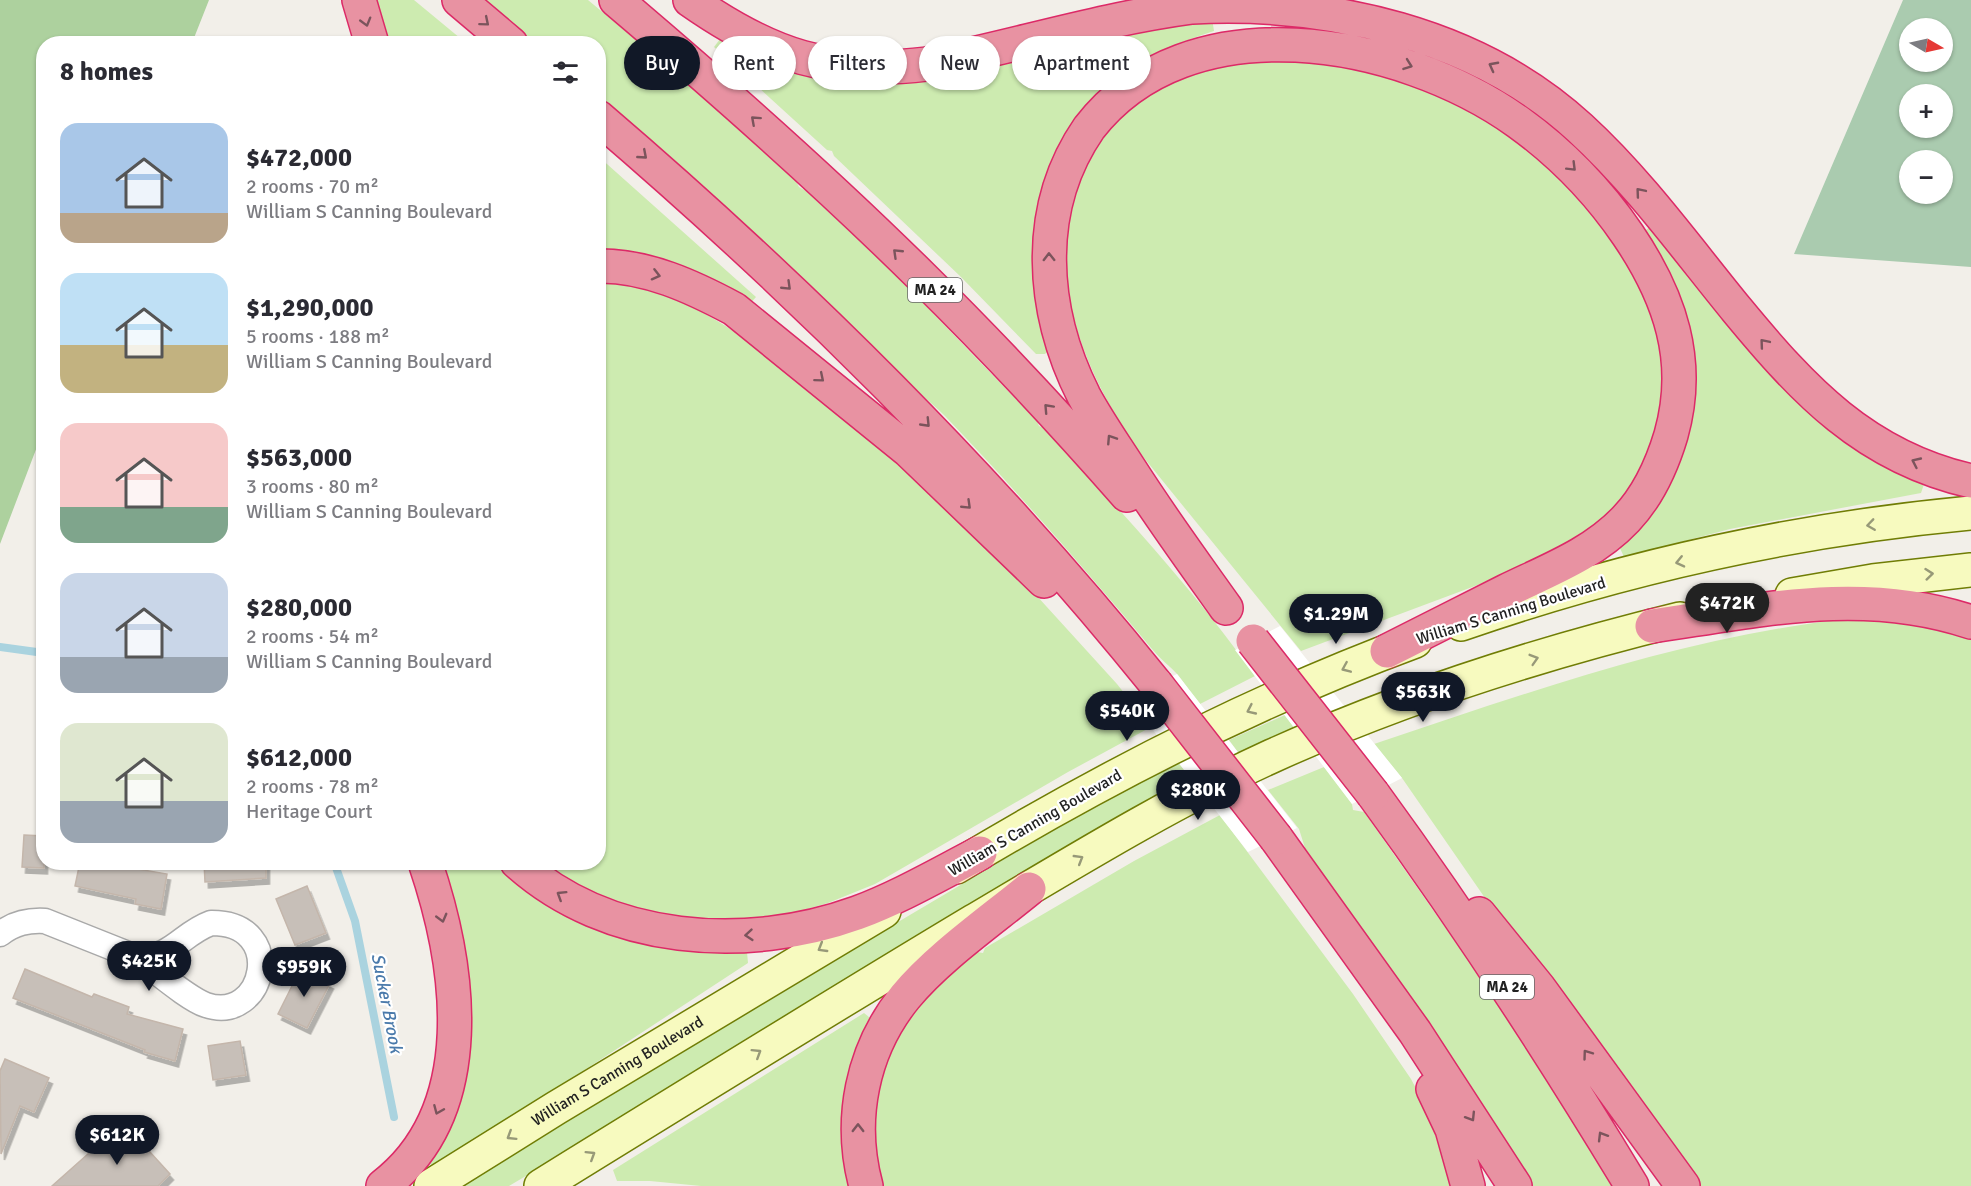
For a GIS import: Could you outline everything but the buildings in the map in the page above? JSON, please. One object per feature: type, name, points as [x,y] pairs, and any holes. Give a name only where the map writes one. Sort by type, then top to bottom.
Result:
[{"type":"highway","points":[[359,0],[370,36]]},
{"type":"highway","points":[[459,0],[502,36]]},
{"type":"highway","name":"MA 24","points":[[616,0],[720,89],[855,212],[922,277],[1064,425],[1172,545],[1253,640],[1393,821],[1507,987],[1632,1186]]},
{"type":"highway","points":[[690,0],[729,26],[795,57],[829,65],[859,68],[896,68],[927,64],[1137,15],[1230,4],[1293,4],[1331,9],[1371,17],[1417,31],[1457,47],[1500,70],[1543,98],[1579,127],[1620,168],[1766,345],[1820,402],[1884,448],[1925,467],[1971,481]]},
{"type":"highway","points":[[1226,609],[1157,512],[1078,383],[1061,337],[1048,258],[1055,200],[1077,147],[1093,122],[1132,82],[1153,69],[1190,51],[1252,38],[1281,38],[1333,44],[1386,57],[1465,89],[1516,120],[1562,157],[1604,202],[1652,273],[1670,313],[1679,359],[1677,406],[1666,451],[1644,496],[1629,516],[1613,532],[1580,555],[1387,651]]},
{"type":"highway","points":[[606,124],[709,213],[903,400],[1028,533],[1150,677],[1279,842],[1415,1032],[1515,1186]]},
{"type":"highway","points":[[606,267],[639,271],[670,279],[703,292],[743,316],[909,451],[1037,574],[1150,677]]},
{"type":"highway","points":[[1652,626],[1799,605],[1849,602],[1926,609],[1971,622]]},
{"type":"highway","points":[[1393,821],[1477,910],[1510,949],[1683,1186]]},
{"type":"highway","points":[[1279,842],[1435,1092],[1452,1129],[1468,1186]]},
{"type":"highway","points":[[526,870],[573,903],[610,918],[694,935],[735,936],[775,933],[855,914],[890,900],[980,853]]},
{"type":"highway","points":[[383,1186],[404,1167],[431,1127],[443,1098],[453,1051],[454,1000],[449,951],[427,870]]},
{"type":"highway","points":[[866,1186],[859,1153],[857,1127],[859,1103],[864,1078],[881,1033],[893,1013],[920,980],[1029,889]]},
{"type":"main road","name":"William S Canning Boulevard","points":[[430,1186],[1060,806],[1178,745],[1304,686],[1387,651],[1471,621],[1558,594],[1688,560],[1867,525],[1971,513]]},
{"type":"main road","points":[[541,1186],[1029,889],[1171,807],[1228,777],[1311,739],[1457,684],[1652,626],[1816,590],[1971,570]]},
{"type":"street","points":[[0,934],[10,927],[27,921],[45,921],[54,924],[138,958],[194,999],[206,1005],[219,1007],[233,1005],[254,989],[260,976],[261,963],[258,949],[250,937],[239,928],[226,923],[198,928],[171,950],[158,956],[138,958]]},
{"type":"green space","points":[[0,0],[209,0],[195,36],[36,36],[36,449],[0,544]]},
{"type":"green space","points":[[373,0],[414,0],[458,36],[383,36]]},
{"type":"green space","points":[[484,0],[588,0],[631,36],[624,36],[624,90],[696,90],[795,179],[799,187],[892,271],[1037,421],[1039,426],[1044,428],[1181,580],[1255,676],[1200,704],[1178,675],[1155,653],[1102,589],[945,416],[758,237],[680,165],[606,102],[606,36],[527,36]]},
{"type":"green space","points":[[1903,0],[1971,0],[1971,267],[1794,254]]},
{"type":"green space","points":[[1212,18],[1214,31],[1172,46],[1151,57],[1151,36],[1114,36],[1157,26]]},
{"type":"green space","points":[[1291,56],[1383,74],[1428,91],[1492,124],[1528,151],[1563,182],[1609,236],[1632,270],[1655,320],[1665,359],[1665,400],[1647,464],[1602,525],[1490,584],[1483,583],[1301,651],[1140,453],[1102,390],[1086,356],[1075,321],[1067,285],[1066,249],[1070,213],[1082,177],[1099,145],[1147,91],[1185,71],[1208,64]]},
{"type":"green space","points":[[1012,59],[1012,90],[1106,90],[1077,122],[1049,350],[1045,354],[1036,354],[961,277],[834,156],[832,151],[827,150],[761,90],[796,90],[796,67],[808,72],[808,90],[907,90],[907,82],[919,80],[919,90],[1000,90],[1000,62]]},
{"type":"green space","points":[[606,163],[756,297],[748,306],[606,257]]},
{"type":"green space","points":[[1651,226],[1925,481],[1921,493],[1730,529],[1624,557],[1619,546],[1684,436],[1642,233]]},
{"type":"green space","points":[[606,282],[658,293],[684,303],[732,330],[803,381],[803,388],[854,424],[986,540],[1117,684],[1151,727],[1068,772],[875,884],[828,903],[783,916],[726,924],[642,916],[549,870],[606,870]]},
{"type":"green space","points":[[1837,620],[1905,624],[1971,639],[1971,1186],[1697,1186],[1548,989],[1402,778],[1374,744],[1545,687],[1661,654],[1719,640]]},
{"type":"green space","points":[[1285,715],[1296,730],[1240,755],[1229,740]]},
{"type":"green space","points":[[1179,763],[1192,780],[509,1186],[458,1186],[1084,812]]},
{"type":"green space","points":[[1324,767],[1352,804],[1353,810],[1364,812],[1490,991],[1558,1095],[1612,1186],[1530,1186],[1381,958],[1305,848],[1299,829],[1268,790]]},
{"type":"green space","points":[[1220,815],[1353,994],[1411,1079],[1431,1117],[1453,1186],[880,1186],[873,1124],[877,1085],[889,1050],[898,1034],[931,989],[955,967],[977,952],[983,953],[985,948],[1134,861]]},
{"type":"green space","points":[[438,870],[503,870],[535,896],[557,909],[579,921],[628,939],[678,949],[747,952],[748,963],[435,1168],[427,1161],[442,1135]]},
{"type":"green space","points":[[864,1013],[874,1021],[852,1186],[701,1186],[650,1181],[617,1181],[613,1170]]},
{"type":"pier","points":[[1280,626],[1402,778],[1352,804],[1235,650]]},
{"type":"pier","points":[[1177,674],[1297,828],[1248,852],[1128,698]]},
{"type":"waterway","name":"Sucker Brook","points":[[0,647],[36,652]]},
{"type":"waterway","name":"Sucker Brook","points":[[337,870],[355,921],[394,1117]]}]
